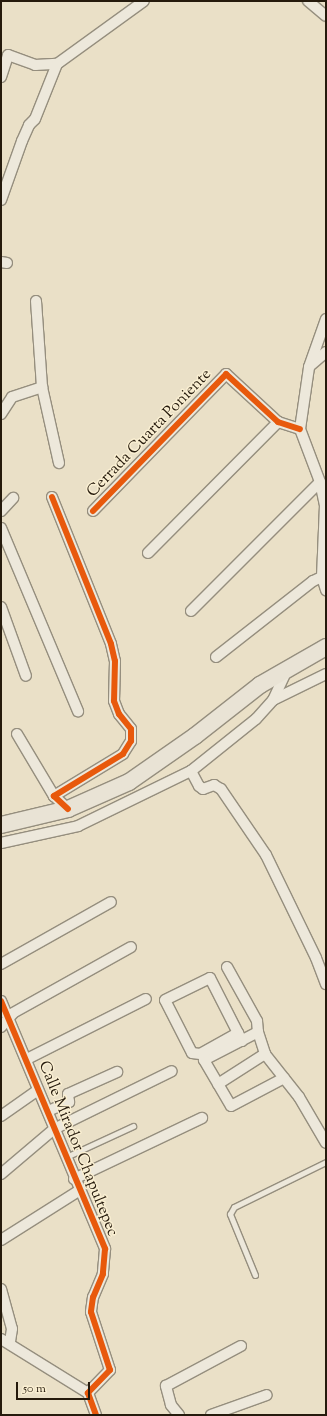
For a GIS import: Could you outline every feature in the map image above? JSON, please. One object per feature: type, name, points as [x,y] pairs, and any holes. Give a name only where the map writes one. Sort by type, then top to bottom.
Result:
[{"type":"main road","points":[[1,825],[68,809],[129,782],[288,667],[326,647]]},
{"type":"street","points":[[1,200],[22,141],[29,125],[35,119],[57,64],[144,1]]},
{"type":"street","points":[[308,1],[326,16]]},
{"type":"street","points":[[1,77],[8,55],[35,65],[57,64]]},
{"type":"street","points":[[36,301],[42,387],[59,463]]},
{"type":"street","points":[[326,319],[309,367],[300,429],[320,482],[325,506],[322,577],[326,590]]},
{"type":"street","points":[[309,367],[326,352]]},
{"type":"street","name":"Cerrada Cuarta Poniente","points":[[93,512],[226,374],[278,422]]},
{"type":"street","points":[[1,414],[12,397],[42,387]]},
{"type":"street","points":[[148,553],[278,422],[300,429]]},
{"type":"street","points":[[191,611],[320,482]]},
{"type":"street","points":[[52,497],[112,644],[115,661],[114,701],[119,714],[131,729],[132,741],[123,754],[54,796]]},
{"type":"street","points":[[1,510],[13,498]]},
{"type":"street","points":[[1,528],[78,711]]},
{"type":"street","points":[[216,657],[313,581],[322,577]]},
{"type":"street","points":[[1,607],[26,676]]},
{"type":"street","points":[[1,844],[78,826],[191,771],[256,719],[273,700],[288,667]]},
{"type":"street","points":[[273,700],[326,674]]},
{"type":"street","points":[[17,734],[54,796],[68,809]]},
{"type":"street","points":[[191,771],[199,786],[203,789],[214,785],[221,789],[266,855],[316,958],[326,984]]},
{"type":"street","points":[[1,964],[111,902]]},
{"type":"street","points":[[4,1022],[13,1013],[131,947]]},
{"type":"street","points":[[227,967],[257,1020],[258,1032],[265,1054],[299,1097],[326,1143]]},
{"type":"street","points":[[240,1037],[210,978],[165,1000],[192,1053],[200,1054],[240,1037],[258,1032]]},
{"type":"street","points":[[27,1059],[146,999]]},
{"type":"street","name":"Calle Mirador Chapultepec","points":[[1,1002],[4,1022],[27,1059],[74,1179],[105,1249],[106,1261],[93,1297],[91,1312],[110,1370],[88,1393]]},
{"type":"street","points":[[240,1037],[204,1060],[231,1106],[284,1078]]},
{"type":"street","points":[[218,1084],[265,1054]]},
{"type":"street","points":[[1,1174],[54,1129],[172,1071]]},
{"type":"street","points":[[48,1111],[69,1102],[68,1094],[117,1072]]},
{"type":"street","points":[[1,1116],[38,1090]]},
{"type":"street","points":[[74,1179],[202,1118]]},
{"type":"street","points":[[1,1240],[80,1190]]},
{"type":"street","points":[[1,1289],[12,1329],[5,1340],[88,1393],[96,1415]]},
{"type":"street","points":[[178,1415],[171,1405],[166,1386],[242,1346]]},
{"type":"street","points":[[211,1415],[267,1395]]},
{"type":"lane","points":[[66,1158],[133,1126]]},
{"type":"lane","points":[[255,1276],[230,1214],[234,1207],[326,1162]]},
{"type":"cycle path","points":[[93,511],[226,374],[278,422],[300,429]]},
{"type":"cycle path","points":[[52,497],[111,644],[115,661],[114,701],[119,714],[131,729],[131,741],[123,754],[54,796],[68,809]]},
{"type":"cycle path","points":[[1,1001],[105,1249],[103,1274],[93,1297],[91,1312],[110,1370],[88,1393],[96,1415]]}]
